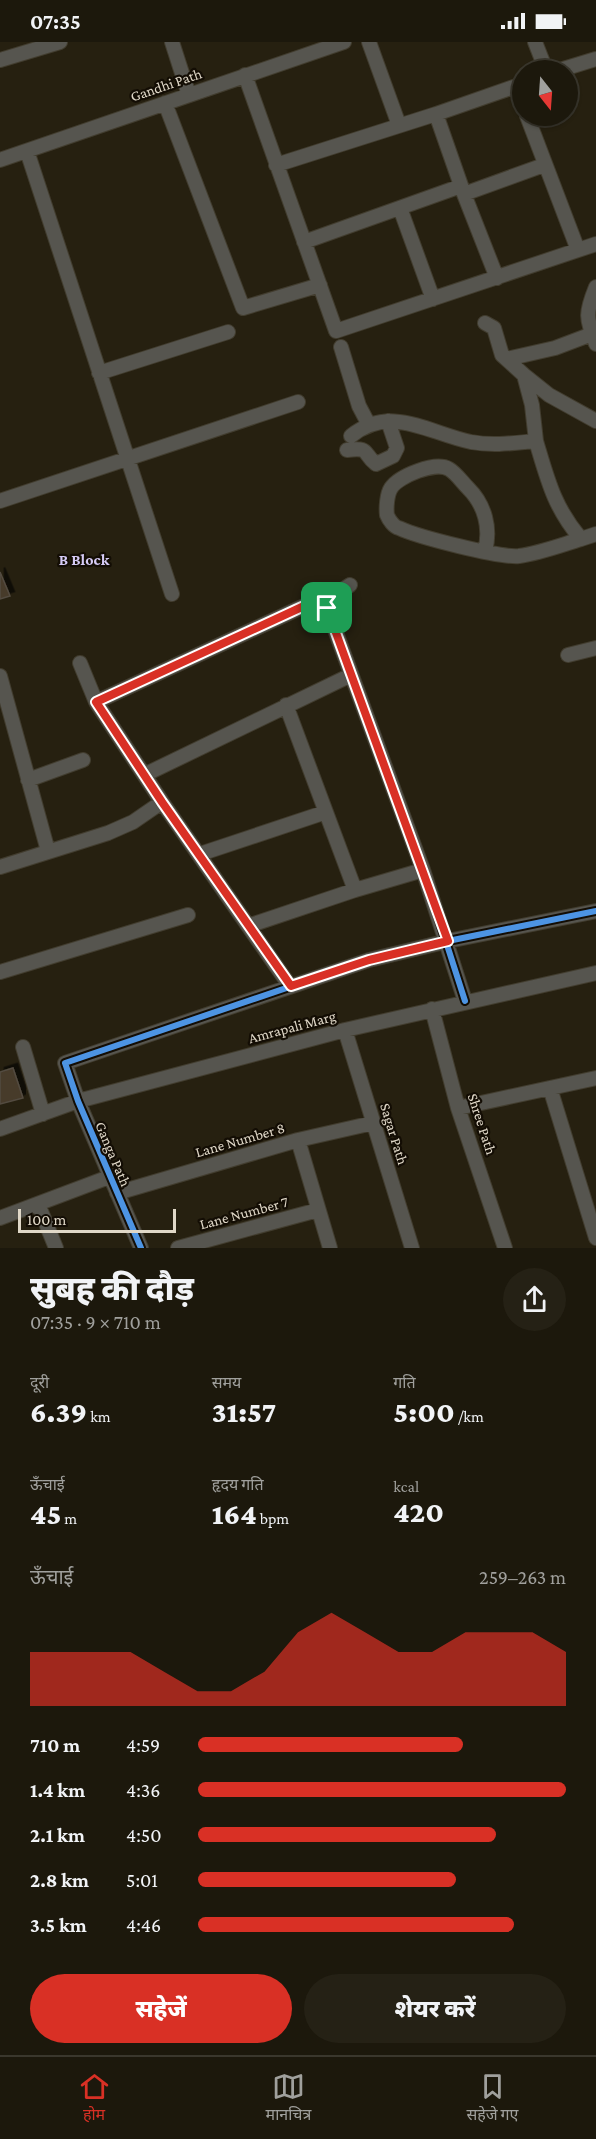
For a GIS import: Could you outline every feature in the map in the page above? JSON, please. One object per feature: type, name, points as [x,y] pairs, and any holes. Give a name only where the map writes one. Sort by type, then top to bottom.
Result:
[{"type":"street","points":[[0,60],[60,42]]},
{"type":"street","points":[[172,42],[189,95]]},
{"type":"street","name":"Gandhi Path","points":[[0,160],[344,42]]},
{"type":"street","points":[[369,42],[399,125]]},
{"type":"street","points":[[536,42],[542,60]]},
{"type":"street","points":[[578,66],[594,63]]},
{"type":"street","points":[[245,75],[336,331],[596,244]]},
{"type":"street","points":[[276,165],[512,87]]},
{"type":"street","points":[[165,103],[243,308],[320,285]]},
{"type":"street","points":[[436,114],[497,278]]},
{"type":"street","points":[[530,126],[578,250]]},
{"type":"street","points":[[27,151],[172,594]]},
{"type":"street","points":[[304,242],[400,208],[544,165]]},
{"type":"street","points":[[400,208],[433,299]]},
{"type":"street","points":[[507,359],[594,339],[587,311],[596,287]]},
{"type":"street","points":[[485,323],[494,328],[502,355],[524,375],[549,395],[596,421]]},
{"type":"street","points":[[99,373],[228,332]]},
{"type":"street","points":[[341,347],[359,406],[369,425]]},
{"type":"street","points":[[524,375],[532,405],[536,441],[558,506],[565,520],[581,539]]},
{"type":"street","points":[[0,501],[298,402]]},
{"type":"street","points":[[388,421],[397,448],[393,456],[376,464],[372,462],[368,453],[349,443],[362,428],[388,421],[416,424],[468,441],[491,445],[536,441]]},
{"type":"street","points":[[485,551],[488,540],[488,522],[473,493],[448,468],[438,466],[424,469],[407,475],[391,488],[387,503],[387,517],[396,528],[485,551],[506,556],[520,556],[596,534]]},
{"type":"street","points":[[323,603],[350,585]]},
{"type":"street","points":[[96,702],[317,600],[323,603],[327,608],[423,870],[448,941],[465,1001]]},
{"type":"street","points":[[568,655],[596,648]]},
{"type":"street","points":[[80,663],[96,702],[162,802],[291,986],[369,960],[448,941],[596,911]]},
{"type":"street","points":[[144,775],[351,675]]},
{"type":"street","points":[[0,676],[48,851]]},
{"type":"street","points":[[286,705],[355,890]]},
{"type":"street","points":[[28,780],[83,760]]},
{"type":"street","points":[[0,867],[108,833],[133,822],[162,802]]},
{"type":"street","points":[[200,854],[326,812]]},
{"type":"street","points":[[248,926],[423,870]]},
{"type":"street","points":[[0,972],[188,915]]},
{"type":"street","name":"Amrapali Marg","points":[[0,1129],[78,1101],[345,1030],[596,973]]},
{"type":"street","name":"Ganga Path","points":[[141,1248],[109,1177],[65,1063],[291,986]]},
{"type":"street","name":"Shree Path","points":[[432,1009],[458,1108],[505,1248]]},
{"type":"street","name":"Sagar Path","points":[[345,1030],[412,1248]]},
{"type":"street","points":[[23,1047],[43,1114]]},
{"type":"street","points":[[458,1108],[596,1078]]},
{"type":"street","points":[[550,1088],[596,1238]]},
{"type":"street","name":"Lane Number 8","points":[[117,1193],[298,1140],[373,1123]]},
{"type":"street","points":[[298,1140],[330,1248]]},
{"type":"street","points":[[0,1218],[109,1177]]},
{"type":"street","points":[[38,1204],[56,1248]]},
{"type":"street","name":"Lane Number 7","points":[[178,1248],[318,1210]]},
{"type":"building","points":[[0,572],[10,596],[0,599]]},
{"type":"building","points":[[13,1068],[23,1098],[0,1104],[0,1072]]},
{"type":"cycle path","points":[[290,986],[162,802],[96,702],[317,600],[327,608],[423,870],[465,1001]]},
{"type":"cycle path","points":[[141,1248],[78,1101],[65,1063],[369,960],[448,941],[596,911]]},
{"type":"district","name":"B Block","points":[[84,559]]},
{"type":"route","points":[[317,600],[327,608],[448,941],[369,960],[291,986],[162,802],[96,702],[317,600]]}]
